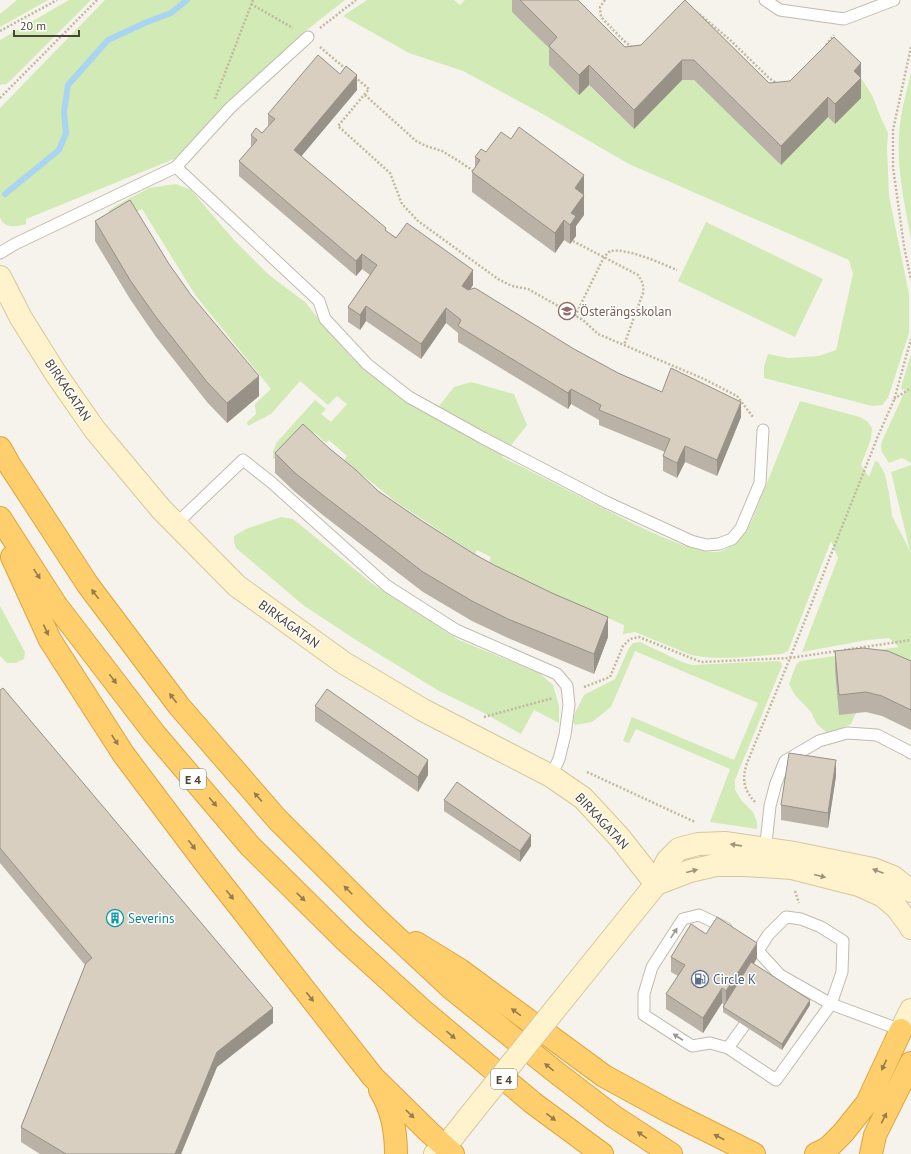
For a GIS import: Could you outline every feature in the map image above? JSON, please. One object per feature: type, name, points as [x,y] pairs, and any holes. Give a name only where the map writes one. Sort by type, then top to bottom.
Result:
[{"type":"highway","points":[[0,448],[88,586],[179,706],[277,819],[376,918],[452,989],[613,1116],[671,1154]]},
{"type":"highway","name":"E 4","points":[[0,518],[56,605],[145,721],[250,846],[345,940],[421,1009],[533,1104],[602,1154]]},
{"type":"highway","points":[[0,531],[50,640],[124,755],[206,864],[373,1077],[428,1132],[444,1152]]},
{"type":"highway","points":[[376,918],[460,970],[604,1076],[670,1112],[754,1154]]},
{"type":"highway","points":[[816,1154],[828,1148],[843,1133],[867,1103],[901,1030]]},
{"type":"highway","points":[[871,1154],[875,1135],[911,1063]]},
{"type":"highway","points":[[373,1077],[385,1098],[390,1114],[396,1139],[396,1154]]},
{"type":"street","name":"BIRKAGATAN","points":[[0,277],[21,318],[56,374],[95,430],[162,509],[237,586],[344,663],[423,710],[551,776],[583,798],[620,838],[656,884]]},
{"type":"street","points":[[444,1152],[467,1119],[656,884],[690,870],[716,865],[745,865],[765,858],[801,854],[873,869],[893,877],[911,890]]},
{"type":"street","points":[[765,858],[792,868],[859,885],[884,896],[896,907],[910,926]]},
{"type":"street","points":[[901,1030],[911,1010]]},
{"type":"lane","points":[[765,0],[780,10],[844,20],[894,0]]},
{"type":"lane","points":[[0,253],[15,244],[176,167],[230,108],[308,37]]},
{"type":"lane","points":[[176,167],[319,301],[325,319],[367,364],[409,397],[483,438],[606,502],[684,538],[706,545],[719,544],[732,539],[741,528],[760,483],[763,430]]},
{"type":"lane","points":[[176,524],[243,460],[271,482],[387,586],[456,630],[557,674],[567,686],[569,705],[565,735],[559,759],[551,776]]},
{"type":"lane","points":[[765,858],[770,806],[776,783],[785,761],[819,741],[847,733],[877,735],[911,753]]},
{"type":"lane","points":[[733,931],[699,915],[683,919],[652,967],[644,994],[644,1015],[692,1046],[710,1043],[728,1048],[776,1080],[831,1004],[842,972],[843,942],[821,927],[801,919],[786,917],[768,935],[758,951]]},
{"type":"lane","points":[[750,941],[780,975],[831,1004],[901,1030]]},
{"type":"lane","points":[[728,1048],[780,975]]},
{"type":"path","points":[[0,31],[57,0]]},
{"type":"path","points":[[0,98],[97,0]]},
{"type":"path","points":[[215,100],[253,0]]},
{"type":"path","points":[[308,37],[356,0]]},
{"type":"path","points":[[606,0],[600,7],[601,17],[624,41],[635,49]]},
{"type":"path","points":[[251,4],[308,37],[369,89],[338,126],[390,173],[402,204],[418,221],[498,279],[512,286],[528,289],[583,320],[598,334],[704,379],[737,396],[763,430]]},
{"type":"path","points":[[694,12],[698,13],[729,39],[768,77],[780,86]]},
{"type":"path","points":[[822,50],[827,45]]},
{"type":"path","points":[[911,46],[893,130],[893,167],[904,246],[911,280]]},
{"type":"path","points":[[0,93],[3,96]]},
{"type":"path","points":[[365,95],[416,141],[442,151],[478,174]]},
{"type":"path","points":[[573,241],[638,275],[641,279],[644,287],[643,293],[624,345]]},
{"type":"path","points":[[575,316],[604,257],[610,251],[622,250],[677,270]]},
{"type":"path","points":[[758,805],[750,796],[744,784],[744,774],[747,763],[878,436],[894,400],[911,339]]},
{"type":"path","points":[[894,400],[911,388]]},
{"type":"path","points":[[482,717],[568,693],[610,677],[623,646],[630,638],[639,637],[700,662],[790,658],[911,640]]},
{"type":"green space","points":[[17,0],[48,0],[0,27],[0,14]]},
{"type":"green space","points":[[69,0],[91,0],[10,81],[6,84],[0,85],[0,40]]},
{"type":"green space","points":[[105,0],[345,0],[303,33],[174,159],[26,219],[26,224],[11,226],[4,224],[0,217],[0,108]]},
{"type":"green space","points":[[367,0],[454,0],[460,5],[465,0],[524,0],[512,12],[634,129],[682,80],[694,80],[781,165],[828,117],[836,124],[857,72],[872,95],[888,133],[887,148],[889,196],[909,294],[909,333],[888,398],[882,405],[872,406],[764,378],[764,366],[768,354],[788,358],[819,356],[836,350],[853,274],[849,260],[629,164],[539,112],[463,71],[409,53],[343,16]]},
{"type":"green space","points":[[911,73],[911,239],[902,188],[899,162],[899,136]]},
{"type":"green space","points":[[176,184],[191,190],[234,240],[269,275],[305,302],[351,357],[378,380],[432,415],[454,387],[471,382],[514,394],[527,425],[502,457],[634,524],[672,541],[705,551],[718,552],[737,542],[750,525],[800,401],[860,417],[868,422],[872,428],[871,439],[861,465],[869,477],[875,461],[878,462],[885,474],[892,516],[910,551],[891,472],[911,465],[911,680],[856,713],[851,724],[834,731],[826,732],[817,724],[811,712],[795,695],[789,684],[796,665],[800,661],[899,647],[889,638],[867,640],[802,652],[838,558],[831,541],[788,651],[782,654],[748,657],[702,657],[691,655],[635,632],[623,634],[624,625],[531,585],[489,562],[491,557],[477,550],[475,554],[396,502],[344,460],[347,456],[329,440],[326,443],[314,432],[290,457],[273,459],[273,451],[277,442],[315,400],[326,409],[321,414],[331,422],[347,404],[337,396],[328,405],[300,381],[271,414],[248,426],[247,422],[256,414],[255,404],[271,389],[196,296],[142,209],[124,218],[108,211],[149,188]]},
{"type":"green space","points":[[706,222],[823,279],[795,337],[678,281]]},
{"type":"green space","points":[[911,354],[911,463],[902,458],[889,463],[882,453],[881,445],[906,389],[902,390],[901,387]]},
{"type":"green space","points":[[281,517],[293,519],[374,585],[459,640],[539,673],[553,685],[559,706],[559,723],[534,710],[521,734],[484,713],[439,691],[356,640],[303,605],[236,548],[234,542],[234,536],[246,529]]},
{"type":"green space","points":[[0,606],[25,652],[24,659],[16,663],[7,663],[0,656]]},
{"type":"green space","points":[[640,642],[682,662],[692,665],[781,662],[782,666],[735,780],[735,790],[742,801],[753,812],[757,822],[757,829],[710,822],[730,769],[636,729],[629,743],[623,741],[632,717],[734,760],[758,703],[635,651],[611,707],[592,722],[575,725],[573,721],[575,713],[584,695],[615,679],[629,648],[633,643]]},
{"type":"building","points":[[520,0],[578,0],[625,47],[641,45],[685,0],[769,83],[790,81],[834,37],[861,63],[854,71],[861,78],[835,104],[828,97],[781,146],[694,60],[682,60],[634,110],[589,65],[579,75],[549,46],[557,37]]},
{"type":"building","points":[[318,55],[340,74],[346,66],[357,75],[294,150],[396,238],[407,223],[473,270],[462,286],[468,290],[475,288],[574,349],[618,373],[662,392],[671,368],[741,402],[717,460],[685,446],[677,463],[663,456],[670,439],[599,410],[601,405],[571,389],[568,393],[458,326],[461,320],[446,308],[421,344],[366,306],[360,315],[348,307],[377,265],[362,254],[356,261],[239,161],[257,140],[251,135],[256,128],[262,133],[275,119],[268,114]]},
{"type":"building","points":[[519,127],[584,175],[575,188],[584,195],[571,213],[576,216],[570,225],[564,220],[555,233],[472,172],[480,160],[475,157],[481,149],[486,152],[501,132],[511,139]]},
{"type":"building","points":[[130,200],[169,264],[191,295],[259,376],[227,403],[207,382],[156,317],[130,280],[95,221]]},
{"type":"building","points":[[303,424],[378,491],[474,554],[554,594],[608,617],[594,654],[508,619],[472,601],[423,572],[324,496],[295,473],[275,453]]},
{"type":"building","points":[[863,648],[888,651],[911,661],[911,710],[882,696],[866,692],[839,695],[835,651]]},
{"type":"building","name":"Severins","points":[[3,688],[273,1008],[217,1052],[175,1154],[66,1154],[21,1127],[86,963],[92,958],[0,848],[0,690]]},
{"type":"building","points":[[327,689],[428,760],[418,777],[315,706]]},
{"type":"building","points":[[789,753],[836,760],[828,813],[781,805]]},
{"type":"building","points":[[457,782],[531,835],[520,851],[444,800]]},
{"type":"building","points":[[717,917],[757,943],[726,991],[722,988],[703,1018],[666,994],[685,965],[671,957],[691,924],[706,934]]},
{"type":"building","points":[[751,962],[810,1000],[782,1044],[723,1007]]},
{"type":"waterway","points":[[5,194],[59,150],[66,133],[64,112],[68,85],[108,40],[171,13],[187,0]]},
{"type":"place","name":"Österängsskolan","points":[[567,311]]},
{"type":"place","name":"Severins","points":[[115,918]]},
{"type":"place","name":"Circle K","points":[[700,979]]}]
